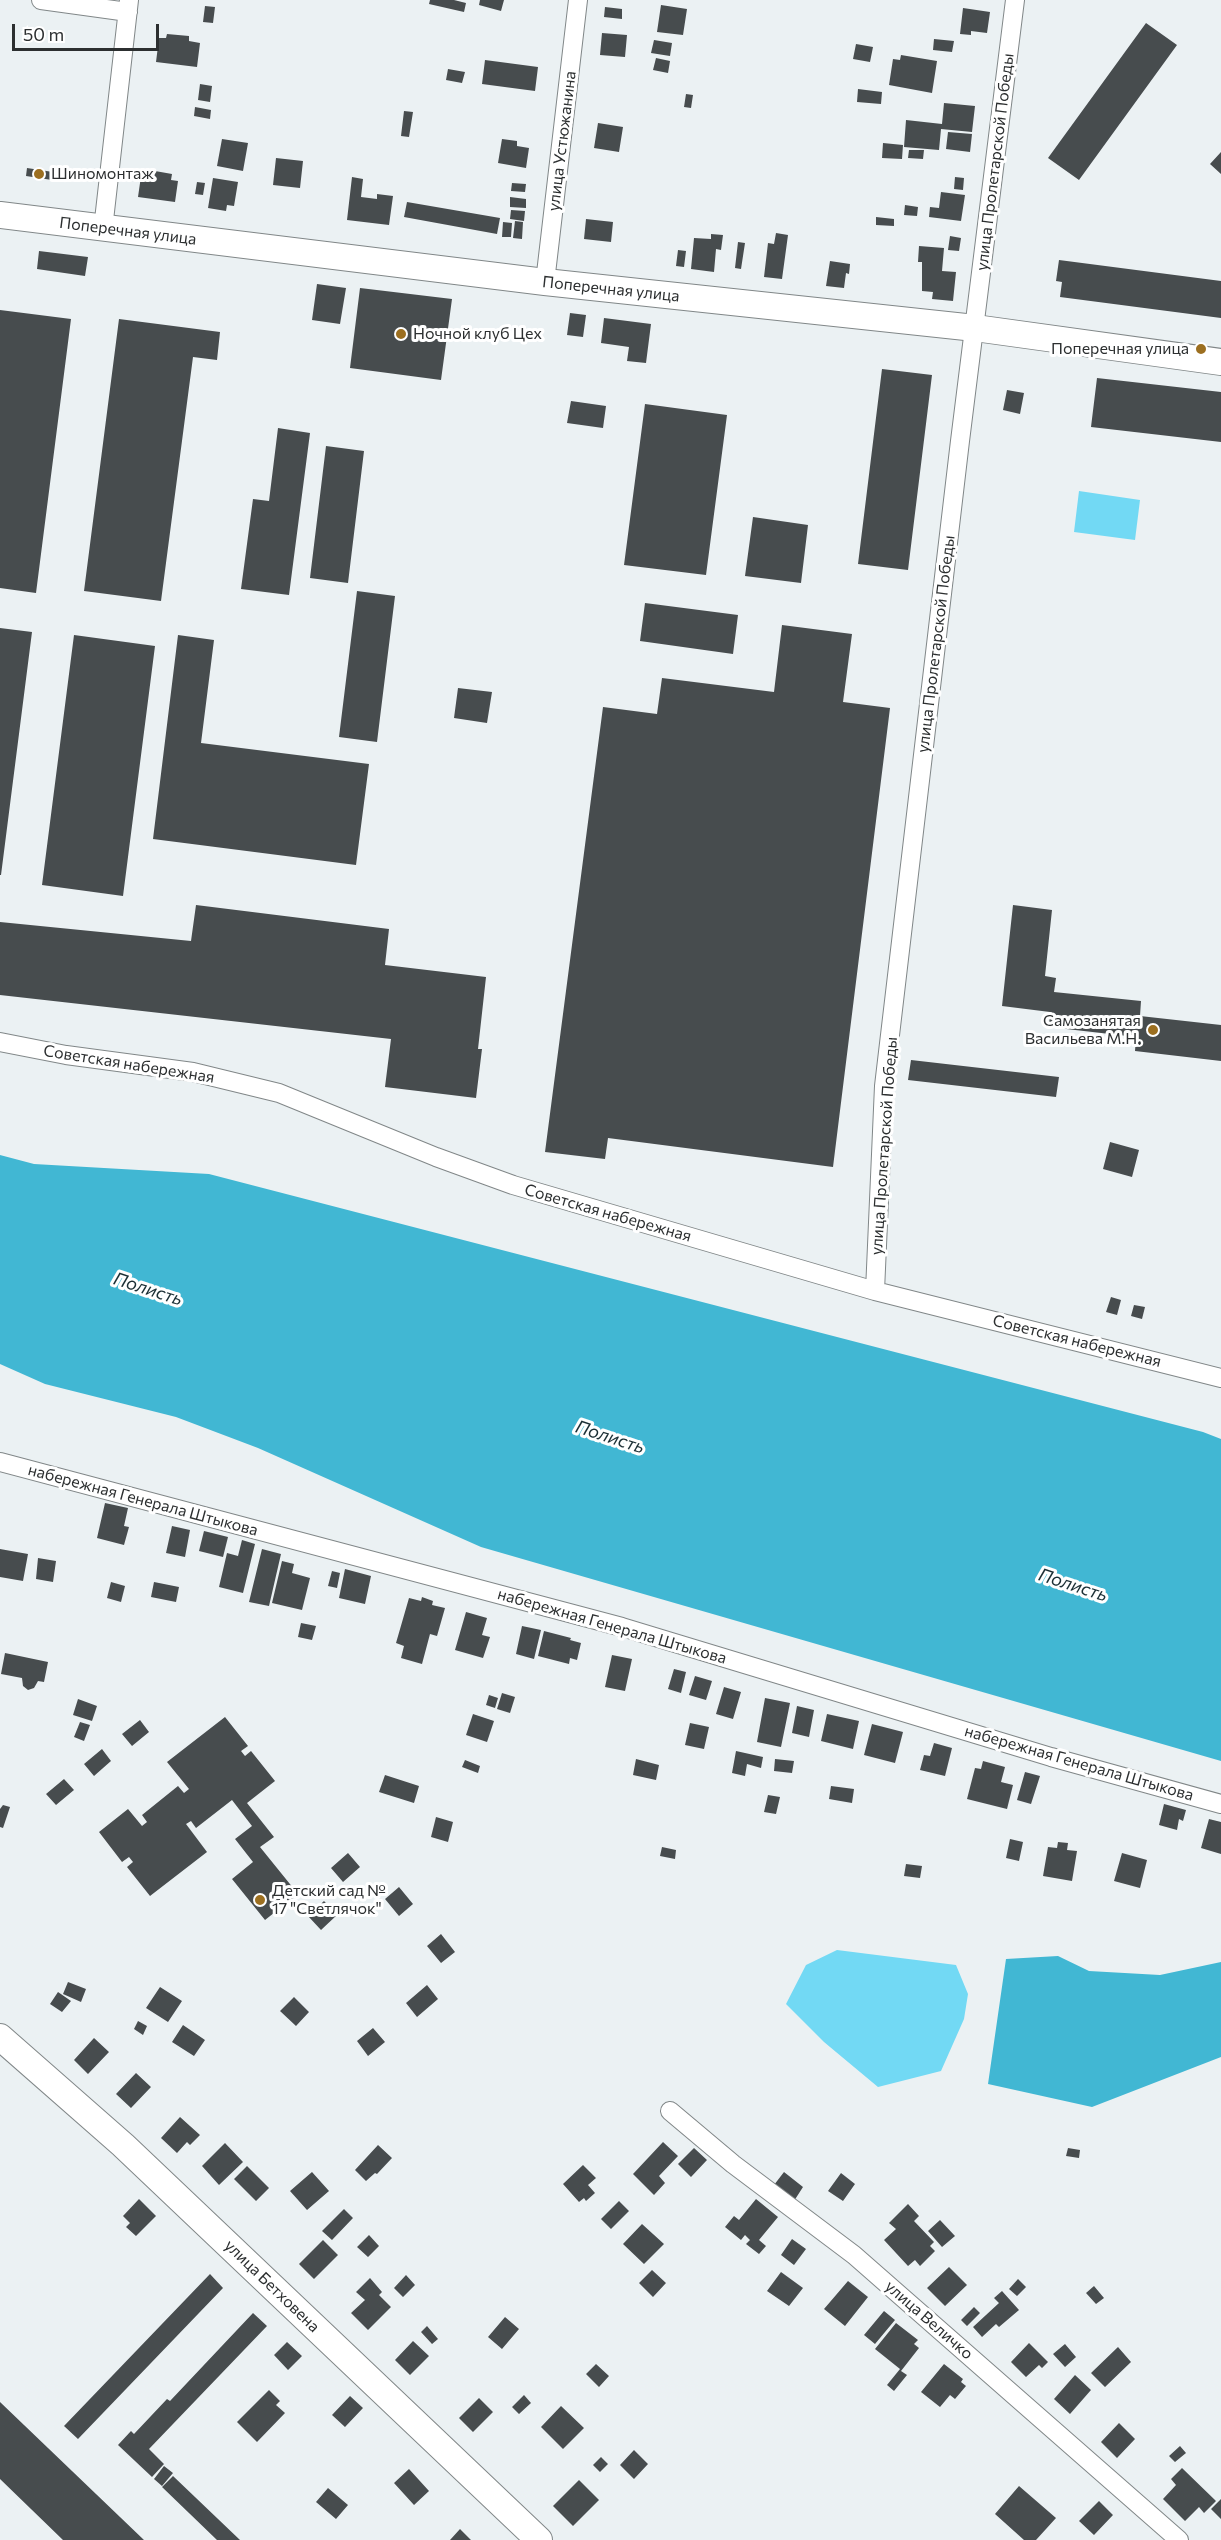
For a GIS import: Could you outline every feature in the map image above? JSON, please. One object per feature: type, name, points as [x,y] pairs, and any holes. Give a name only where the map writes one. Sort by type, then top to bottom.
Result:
[{"type":"street","points":[[41,0],[128,6],[103,229]]},
{"type":"street","name":"улица Устюжанина","points":[[545,282],[578,0]]},
{"type":"street","name":"улица Пролетарской Победы","points":[[875,1291],[884,1086],[1015,0]]},
{"type":"street","name":"Поперечная улица","points":[[0,215],[545,282],[975,328],[1221,362]]},
{"type":"street","name":"Советская набережная","points":[[0,1042],[66,1055],[193,1072],[279,1093],[436,1157],[513,1185],[875,1291],[1221,1378]]},
{"type":"street","name":"набережная Генерала Штыкова","points":[[0,1462],[622,1627],[1051,1757],[1221,1804]]},
{"type":"street","name":"улица Бетховена","points":[[0,2037],[123,2145],[539,2540]]},
{"type":"street","name":"улица Величко","points":[[670,2111],[734,2164],[854,2255],[1179,2540]]},
{"type":"shaded area","points":[[1079,491],[1140,500],[1135,540],[1074,532]]},
{"type":"shaded area","points":[[837,1950],[956,1965],[968,1994],[964,2019],[941,2071],[878,2087],[824,2042],[786,2004],[806,1965]]},
{"type":"water","name":"Полисть","points":[[0,1155],[34,1164],[209,1174],[1203,1432],[1221,1439],[1221,1761],[481,1547],[258,1448],[176,1417],[45,1384],[0,1364]]},
{"type":"water","points":[[1058,1956],[1089,1971],[1160,1975],[1221,1962],[1221,2057],[1092,2107],[988,2084],[1006,1959]]},
{"type":"building","points":[[430,0],[454,0],[466,3],[464,12],[429,4]]},
{"type":"building","points":[[480,0],[504,0],[501,11],[479,5]]},
{"type":"building","points":[[661,5],[687,9],[683,35],[657,32]]},
{"type":"building","points":[[205,6],[215,7],[213,23],[203,22]]},
{"type":"building","points":[[605,7],[622,9],[622,19],[604,17]]},
{"type":"building","points":[[963,8],[990,12],[987,33],[971,31],[971,35],[960,34]]},
{"type":"building","points":[[1146,23],[1177,45],[1079,180],[1048,158]]},
{"type":"building","points":[[602,33],[627,35],[625,57],[600,55]]},
{"type":"building","points":[[167,34],[189,36],[189,41],[200,43],[197,67],[156,62],[159,38],[166,38]]},
{"type":"building","points":[[934,39],[954,41],[952,52],[933,50]]},
{"type":"building","points":[[654,40],[672,43],[670,56],[651,53]]},
{"type":"building","points":[[856,44],[873,47],[870,62],[853,59]]},
{"type":"building","points":[[901,55],[937,61],[932,93],[889,85],[893,59],[900,60]]},
{"type":"building","points":[[656,58],[670,61],[668,73],[653,70]]},
{"type":"building","points":[[485,60],[538,67],[535,91],[482,84]]},
{"type":"building","points":[[448,69],[465,72],[462,83],[446,80]]},
{"type":"building","points":[[200,84],[212,86],[210,102],[198,100]]},
{"type":"building","points":[[858,89],[882,92],[881,104],[857,102]]},
{"type":"building","points":[[686,94],[693,95],[691,108],[684,107]]},
{"type":"building","points":[[944,103],[975,106],[972,132],[941,129],[939,150],[904,147],[906,120],[942,124]]},
{"type":"building","points":[[195,107],[211,110],[210,119],[194,116]]},
{"type":"building","points":[[404,111],[413,112],[409,137],[401,136]]},
{"type":"building","points":[[598,123],[623,127],[619,152],[594,148]]},
{"type":"building","points":[[948,132],[972,134],[970,152],[946,149]]},
{"type":"building","points":[[222,139],[248,143],[243,171],[217,166]]},
{"type":"building","points":[[502,139],[517,141],[517,146],[529,148],[526,168],[498,163]]},
{"type":"building","points":[[883,143],[903,145],[902,159],[882,158]]},
{"type":"building","points":[[909,150],[924,150],[923,159],[908,158]]},
{"type":"building","points":[[1221,152],[1221,174],[1210,164]]},
{"type":"building","points":[[276,158],[303,161],[300,188],[273,185]]},
{"type":"building","name":"Шиномонтаж","points":[[27,168],[53,172],[52,180],[26,176]]},
{"type":"building","points":[[155,171],[172,174],[171,180],[178,181],[175,202],[138,197],[141,176],[154,178]]},
{"type":"building","points":[[352,177],[363,179],[361,197],[377,199],[377,194],[393,196],[389,225],[347,220]]},
{"type":"building","points":[[955,177],[964,178],[963,190],[954,189]]},
{"type":"building","points":[[213,178],[238,182],[234,206],[227,205],[226,211],[208,208]]},
{"type":"building","points":[[197,182],[205,183],[203,195],[195,194]]},
{"type":"building","points":[[512,183],[526,184],[525,192],[511,191]]},
{"type":"building","points":[[941,192],[965,195],[961,221],[929,217],[930,207],[939,208]]},
{"type":"building","points":[[510,197],[526,199],[526,208],[510,207]]},
{"type":"building","points":[[407,202],[500,218],[497,234],[404,217]]},
{"type":"building","points":[[905,205],[918,207],[917,216],[904,215]]},
{"type":"building","points":[[511,210],[525,211],[524,221],[510,219]]},
{"type":"building","points":[[876,217],[894,219],[894,226],[876,225]]},
{"type":"building","points":[[586,219],[613,222],[611,242],[584,239]]},
{"type":"building","points":[[515,221],[523,222],[522,239],[513,238]]},
{"type":"building","points":[[503,222],[512,223],[511,237],[502,237]]},
{"type":"building","points":[[776,233],[788,235],[782,279],[764,277],[768,243],[774,244]]},
{"type":"building","points":[[711,234],[723,235],[721,250],[716,249],[714,272],[691,269],[694,238],[711,239]]},
{"type":"building","points":[[950,236],[961,238],[959,251],[948,250]]},
{"type":"building","points":[[738,242],[745,243],[741,269],[735,268]]},
{"type":"building","points":[[919,246],[944,248],[942,271],[956,272],[953,301],[932,299],[933,292],[922,291],[922,262],[918,262]]},
{"type":"building","points":[[678,250],[686,251],[684,267],[676,266]]},
{"type":"building","points":[[39,251],[88,257],[85,276],[37,269]]},
{"type":"building","points":[[1059,260],[1221,281],[1221,318],[1060,297],[1062,282],[1056,281]]},
{"type":"building","points":[[830,261],[850,264],[844,288],[826,286]]},
{"type":"building","points":[[317,284],[346,288],[340,324],[312,320]]},
{"type":"building","name":"Ночной клуб Цех","points":[[360,288],[452,299],[441,380],[350,368]]},
{"type":"building","points":[[0,310],[71,319],[36,593],[0,588]]},
{"type":"building","points":[[570,313],[586,315],[583,337],[567,335]]},
{"type":"building","points":[[604,318],[651,324],[646,363],[627,361],[629,347],[601,343]]},
{"type":"building","points":[[119,319],[220,332],[217,360],[193,357],[161,601],[84,591]]},
{"type":"building","points":[[882,369],[932,375],[908,570],[858,564]]},
{"type":"building","points":[[1097,378],[1221,392],[1221,442],[1091,427]]},
{"type":"building","points":[[1007,390],[1024,393],[1020,414],[1003,410]]},
{"type":"building","points":[[571,401],[606,406],[603,428],[567,423]]},
{"type":"building","points":[[645,404],[727,415],[706,575],[624,565]]},
{"type":"building","points":[[278,428],[310,433],[289,595],[241,589],[253,499],[269,501]]},
{"type":"building","points":[[326,446],[364,451],[348,583],[310,578]]},
{"type":"building","points":[[753,517],[808,525],[801,583],[745,576]]},
{"type":"building","points":[[357,591],[395,596],[377,742],[339,737]]},
{"type":"building","points":[[645,603],[738,615],[733,654],[640,641]]},
{"type":"building","points":[[782,625],[852,634],[843,702],[890,708],[833,1167],[608,1138],[605,1159],[545,1152],[603,707],[657,714],[662,678],[774,692]]},
{"type":"building","points":[[0,628],[32,632],[1,875],[0,875]]},
{"type":"building","points":[[74,635],[155,646],[123,896],[42,885]]},
{"type":"building","points":[[178,635],[214,640],[201,743],[369,764],[356,865],[153,839]]},
{"type":"building","points":[[458,688],[492,692],[487,723],[454,718]]},
{"type":"building","points":[[196,905],[389,929],[385,965],[486,977],[478,1049],[482,1049],[476,1098],[385,1087],[391,1039],[0,995],[0,922],[191,941]]},
{"type":"building","points":[[1013,905],[1052,910],[1045,976],[1056,978],[1054,992],[1141,1001],[1140,1016],[1221,1025],[1221,1061],[1135,1051],[1136,1037],[1049,1027],[1050,1012],[1002,1006]]},
{"type":"building","points":[[911,1060],[1059,1077],[1056,1097],[908,1080]]},
{"type":"building","points":[[1110,1142],[1139,1150],[1132,1177],[1103,1169]]},
{"type":"building","points":[[1111,1297],[1121,1300],[1117,1315],[1106,1312]]},
{"type":"building","points":[[1134,1305],[1145,1307],[1142,1319],[1131,1316]]},
{"type":"building","points":[[105,1503],[128,1508],[124,1526],[129,1527],[124,1545],[97,1538]]},
{"type":"building","points":[[172,1526],[190,1530],[185,1557],[166,1553]]},
{"type":"building","points":[[204,1531],[228,1537],[223,1557],[199,1551]]},
{"type":"building","points":[[242,1540],[255,1544],[243,1593],[219,1587],[227,1553],[238,1556]]},
{"type":"building","points":[[0,1549],[28,1554],[23,1581],[0,1577]]},
{"type":"building","points":[[262,1549],[281,1554],[269,1606],[249,1602]]},
{"type":"building","points":[[38,1558],[56,1561],[53,1582],[36,1579]]},
{"type":"building","points":[[282,1561],[294,1564],[292,1573],[310,1578],[302,1610],[272,1603]]},
{"type":"building","points":[[345,1569],[371,1576],[365,1604],[339,1598]]},
{"type":"building","points":[[332,1571],[340,1573],[337,1588],[328,1586]]},
{"type":"building","points":[[111,1582],[125,1586],[121,1602],[107,1598]]},
{"type":"building","points":[[154,1582],[179,1587],[176,1602],[151,1597]]},
{"type":"building","points":[[422,1597],[433,1601],[432,1605],[445,1608],[437,1636],[430,1634],[422,1664],[401,1658],[404,1646],[396,1643],[409,1598],[421,1601]]},
{"type":"building","points":[[466,1612],[487,1618],[482,1635],[490,1637],[483,1658],[455,1650]]},
{"type":"building","points":[[301,1623],[316,1626],[312,1640],[298,1637]]},
{"type":"building","points":[[522,1626],[541,1630],[534,1659],[516,1654]]},
{"type":"building","points":[[544,1631],[581,1643],[577,1660],[570,1658],[569,1664],[538,1656]]},
{"type":"building","points":[[5,1653],[48,1662],[44,1682],[38,1681],[34,1688],[28,1690],[23,1686],[22,1678],[1,1674]]},
{"type":"building","points":[[612,1655],[632,1659],[625,1691],[605,1687]]},
{"type":"building","points":[[674,1669],[686,1672],[681,1693],[668,1689]]},
{"type":"building","points":[[695,1676],[712,1681],[706,1700],[689,1695]]},
{"type":"building","points":[[724,1687],[741,1692],[733,1719],[716,1714]]},
{"type":"building","points":[[502,1693],[515,1697],[510,1713],[497,1709]]},
{"type":"building","points":[[489,1695],[498,1698],[495,1708],[486,1705]]},
{"type":"building","points":[[765,1698],[790,1703],[781,1747],[757,1742]]},
{"type":"building","points":[[78,1699],[97,1706],[92,1721],[73,1715]]},
{"type":"building","points":[[797,1706],[814,1710],[809,1737],[792,1733]]},
{"type":"building","points":[[473,1714],[494,1721],[487,1742],[466,1735]]},
{"type":"building","points":[[827,1714],[859,1721],[853,1749],[821,1741]]},
{"type":"building","points":[[225,1717],[248,1746],[241,1751],[245,1756],[251,1751],[275,1781],[247,1803],[274,1837],[260,1847],[298,1894],[265,1920],[232,1879],[253,1862],[235,1839],[252,1826],[232,1800],[196,1828],[191,1821],[186,1824],[207,1852],[150,1896],[127,1867],[133,1862],[129,1857],[122,1862],[99,1832],[128,1809],[142,1826],[147,1822],[142,1815],[178,1786],[184,1793],[189,1789],[167,1762]]},
{"type":"building","points":[[140,1720],[149,1732],[132,1746],[122,1734]]},
{"type":"building","points":[[80,1722],[90,1725],[84,1741],[74,1737]]},
{"type":"building","points":[[690,1723],[709,1727],[704,1749],[685,1745]]},
{"type":"building","points":[[872,1724],[903,1732],[895,1763],[864,1755]]},
{"type":"building","points":[[934,1743],[952,1748],[945,1776],[920,1770],[924,1755],[930,1756]]},
{"type":"building","points":[[102,1749],[111,1761],[94,1776],[84,1764]]},
{"type":"building","points":[[736,1751],[763,1757],[761,1768],[747,1764],[745,1776],[732,1773]]},
{"type":"building","points":[[636,1759],[659,1765],[656,1780],[633,1775]]},
{"type":"building","points":[[775,1759],[794,1761],[792,1773],[774,1771]]},
{"type":"building","points":[[465,1760],[480,1766],[478,1773],[462,1767]]},
{"type":"building","points":[[983,1761],[1005,1767],[1001,1782],[1013,1785],[1007,1809],[967,1799],[975,1768],[981,1769]]},
{"type":"building","points":[[1025,1772],[1040,1776],[1031,1804],[1017,1800]]},
{"type":"building","points":[[385,1775],[419,1786],[414,1803],[379,1792]]},
{"type":"building","points":[[64,1779],[74,1790],[56,1805],[46,1794]]},
{"type":"building","points":[[831,1786],[854,1789],[852,1803],[829,1799]]},
{"type":"building","points":[[768,1795],[780,1797],[776,1814],[764,1812]]},
{"type":"building","points":[[1164,1804],[1186,1810],[1183,1821],[1179,1819],[1177,1830],[1159,1825]]},
{"type":"building","points":[[3,1805],[10,1807],[3,1828],[0,1827],[0,1809]]},
{"type":"building","points":[[436,1817],[453,1822],[448,1842],[431,1837]]},
{"type":"building","points":[[1209,1819],[1221,1822],[1221,1854],[1201,1848]]},
{"type":"building","points":[[1010,1839],[1023,1842],[1019,1861],[1006,1858]]},
{"type":"building","points":[[1058,1842],[1068,1843],[1067,1850],[1077,1851],[1072,1881],[1043,1876],[1048,1847],[1057,1848]]},
{"type":"building","points":[[662,1847],[676,1850],[675,1859],[660,1856]]},
{"type":"building","points":[[348,1853],[360,1867],[343,1882],[331,1868]]},
{"type":"building","points":[[1122,1853],[1147,1860],[1140,1888],[1114,1881]]},
{"type":"building","points":[[906,1864],[922,1866],[920,1878],[904,1876]]},
{"type":"building","points":[[399,1887],[413,1904],[399,1916],[385,1899]]},
{"type":"building","points":[[324,1901],[337,1915],[321,1930],[308,1916]]},
{"type":"building","points":[[441,1934],[455,1952],[441,1963],[427,1946]]},
{"type":"building","points":[[68,1982],[86,1989],[81,2002],[63,1994]]},
{"type":"building","points":[[427,1985],[438,1999],[417,2017],[406,2003]]},
{"type":"building","points":[[160,1987],[182,2001],[168,2022],[146,2008]]},
{"type":"building","points":[[58,1992],[71,2001],[62,2012],[50,2004]]},
{"type":"building","points":[[294,1997],[309,2012],[296,2026],[280,2011]]},
{"type":"building","points":[[138,2021],[147,2026],[143,2035],[134,2029]]},
{"type":"building","points":[[183,2025],[205,2040],[194,2056],[172,2042]]},
{"type":"building","points":[[373,2028],[385,2042],[368,2056],[357,2041]]},
{"type":"building","points":[[94,2038],[109,2052],[88,2074],[74,2060]]},
{"type":"building","points":[[136,2073],[151,2087],[131,2108],[116,2094]]},
{"type":"building","points":[[180,2117],[200,2135],[190,2145],[187,2142],[177,2153],[161,2138]]},
{"type":"building","points":[[663,2142],[678,2156],[659,2176],[665,2183],[654,2195],[633,2174]]},
{"type":"building","points":[[225,2143],[243,2162],[219,2185],[202,2166]]},
{"type":"building","points":[[378,2145],[392,2158],[377,2174],[375,2173],[366,2181],[355,2170]]},
{"type":"building","points":[[694,2148],[707,2160],[691,2177],[678,2164]]},
{"type":"building","points":[[1068,2148],[1080,2150],[1079,2158],[1066,2156]]},
{"type":"building","points":[[583,2165],[596,2178],[588,2185],[595,2193],[586,2201],[584,2198],[579,2202],[563,2184]]},
{"type":"building","points":[[247,2166],[269,2188],[256,2201],[234,2179]]},
{"type":"building","points":[[312,2172],[329,2191],[307,2210],[290,2191]]},
{"type":"building","points":[[784,2172],[803,2187],[794,2201],[774,2185]]},
{"type":"building","points":[[841,2173],[855,2184],[843,2201],[828,2191]]},
{"type":"building","points":[[139,2199],[156,2216],[136,2236],[126,2227],[130,2223],[123,2216]]},
{"type":"building","points":[[756,2199],[778,2217],[759,2240],[766,2246],[759,2254],[746,2244],[750,2240],[745,2235],[741,2240],[725,2227],[734,2216],[739,2220]]},
{"type":"building","points":[[619,2201],[629,2211],[611,2229],[601,2219]]},
{"type":"building","points":[[908,2204],[919,2216],[914,2221],[934,2242],[930,2246],[935,2251],[920,2266],[915,2260],[908,2266],[884,2240],[896,2229],[889,2223]]},
{"type":"building","points":[[344,2209],[353,2218],[332,2240],[322,2231]]},
{"type":"building","points":[[940,2220],[955,2236],[942,2247],[928,2231]]},
{"type":"building","points":[[642,2224],[664,2244],[644,2264],[623,2244]]},
{"type":"building","points":[[369,2235],[379,2246],[368,2257],[357,2247]]},
{"type":"building","points":[[792,2239],[806,2249],[794,2265],[781,2255]]},
{"type":"building","points":[[323,2240],[338,2255],[314,2279],[299,2264]]},
{"type":"building","points":[[949,2267],[967,2285],[945,2306],[927,2288]]},
{"type":"building","points":[[652,2270],[666,2283],[653,2297],[639,2283]]},
{"type":"building","points":[[781,2272],[803,2288],[789,2306],[767,2291]]},
{"type":"building","points":[[210,2274],[223,2288],[78,2439],[64,2426]]},
{"type":"building","points":[[406,2275],[415,2285],[403,2297],[394,2288]]},
{"type":"building","points":[[370,2278],[382,2292],[379,2295],[391,2307],[368,2330],[351,2313],[365,2300],[356,2292]]},
{"type":"building","points":[[1018,2279],[1026,2287],[1017,2296],[1009,2289]]},
{"type":"building","points":[[848,2281],[868,2297],[845,2326],[824,2309]]},
{"type":"building","points":[[1094,2286],[1104,2298],[1096,2304],[1086,2293]]},
{"type":"building","points":[[1002,2291],[1019,2310],[999,2327],[996,2324],[982,2337],[973,2327],[999,2303],[994,2298]]},
{"type":"building","points":[[974,2307],[980,2313],[967,2326],[961,2320]]},
{"type":"building","points":[[884,2311],[895,2320],[875,2344],[864,2335]]},
{"type":"building","points":[[253,2313],[267,2326],[149,2449],[164,2464],[152,2477],[118,2445],[131,2431],[134,2434],[167,2399],[170,2401]]},
{"type":"building","points":[[505,2317],[519,2329],[502,2349],[488,2337]]},
{"type":"building","points":[[896,2323],[918,2340],[914,2344],[919,2348],[901,2371],[907,2375],[894,2391],[887,2385],[900,2369],[875,2349]]},
{"type":"building","points":[[427,2326],[438,2339],[432,2344],[421,2332]]},
{"type":"building","points":[[413,2341],[429,2356],[410,2375],[395,2360]]},
{"type":"building","points":[[287,2342],[302,2356],[288,2370],[274,2355]]},
{"type":"building","points":[[1029,2343],[1048,2362],[1042,2368],[1039,2365],[1026,2377],[1011,2362]]},
{"type":"building","points":[[1065,2344],[1076,2357],[1065,2367],[1053,2354]]},
{"type":"building","points":[[1118,2347],[1131,2362],[1105,2387],[1091,2373]]},
{"type":"building","points":[[596,2364],[609,2376],[599,2387],[586,2374]]},
{"type":"building","points":[[944,2364],[963,2379],[961,2382],[966,2386],[955,2399],[950,2395],[940,2407],[921,2392]]},
{"type":"building","points":[[1075,2375],[1091,2390],[1070,2414],[1054,2399]]},
{"type":"building","points":[[269,2390],[280,2401],[276,2405],[285,2413],[257,2442],[237,2422]]},
{"type":"building","points":[[524,2395],[531,2403],[519,2414],[512,2407]]},
{"type":"building","points":[[350,2396],[363,2408],[345,2427],[332,2415]]},
{"type":"building","points":[[479,2398],[493,2412],[473,2432],[459,2418]]},
{"type":"building","points":[[0,2402],[144,2540],[63,2540],[0,2479]]},
{"type":"building","points":[[561,2406],[584,2428],[563,2449],[541,2427]]},
{"type":"building","points":[[1119,2423],[1135,2439],[1117,2458],[1101,2442]]},
{"type":"building","points":[[1180,2446],[1186,2453],[1175,2462],[1169,2456]]},
{"type":"building","points":[[634,2450],[648,2464],[634,2479],[620,2465]]},
{"type":"building","points":[[601,2457],[608,2464],[600,2472],[593,2465]]},
{"type":"building","points":[[164,2466],[173,2473],[162,2486],[154,2479]]},
{"type":"building","points":[[1182,2468],[1216,2501],[1204,2513],[1199,2507],[1185,2521],[1163,2499],[1176,2485],[1171,2479]]},
{"type":"building","points":[[409,2469],[429,2491],[414,2505],[394,2483]]},
{"type":"building","points":[[173,2476],[240,2540],[217,2540],[162,2487]]},
{"type":"building","points":[[579,2480],[599,2500],[573,2526],[553,2506]]},
{"type":"building","points":[[1019,2486],[1056,2518],[1036,2540],[1024,2540],[995,2514]]},
{"type":"building","points":[[328,2488],[348,2505],[336,2519],[316,2502]]},
{"type":"building","points":[[1221,2499],[1221,2519],[1211,2509]]},
{"type":"building","points":[[1099,2501],[1113,2515],[1094,2535],[1079,2521]]},
{"type":"building","points":[[460,2529],[471,2540],[450,2540]]},
{"type":"place","name":"Шиномонтаж","points":[[39,174]]},
{"type":"place","name":"Ночной клуб Цех","points":[[401,334]]},
{"type":"place","name":"Поперечная улица","points":[[1201,349]]},
{"type":"place","name":"Самозанятая Васильева М.Н.","points":[[1153,1030]]},
{"type":"place","name":"Детский сад № 17 \"Светлячок\"","points":[[260,1900]]}]
